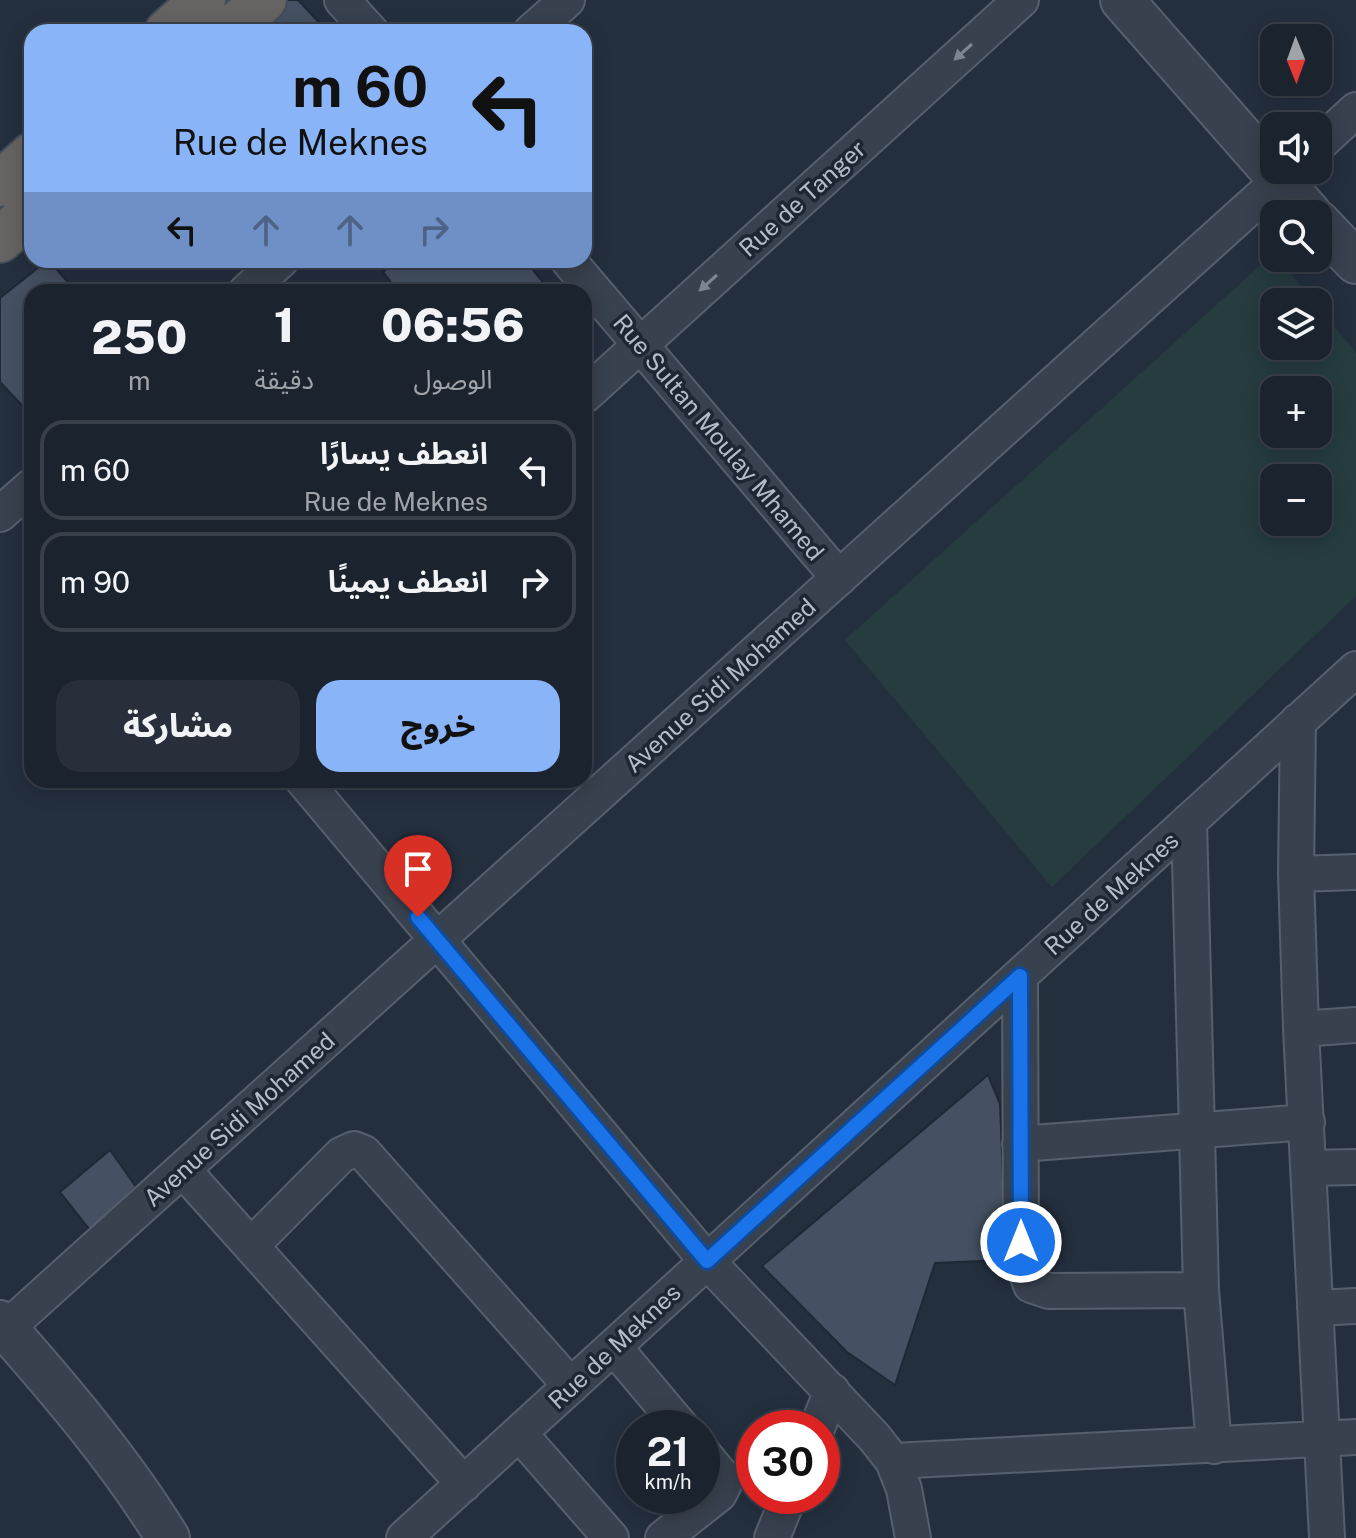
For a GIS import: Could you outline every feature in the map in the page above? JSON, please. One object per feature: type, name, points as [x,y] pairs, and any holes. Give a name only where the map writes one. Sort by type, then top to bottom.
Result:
[{"type":"highway","points":[[176,24],[203,0]]},
{"type":"highway","points":[[237,24],[264,0]]},
{"type":"highway","points":[[0,184],[24,162]]},
{"type":"highway","points":[[0,240],[24,218]]},
{"type":"street","points":[[342,0],[364,24]]},
{"type":"street","points":[[540,24],[567,0]]},
{"type":"street","name":"Rue de Tanger","points":[[592,389],[1021,0]]},
{"type":"street","points":[[1122,0],[1260,149]]},
{"type":"street","points":[[1332,132],[1356,110]]},
{"type":"street","name":"Avenue Sidi Mohamed","points":[[2,1328],[183,1170],[1276,184]]},
{"type":"street","points":[[1332,237],[1356,262]]},
{"type":"street","points":[[255,284],[272,268]]},
{"type":"street","name":"Rue Sultan Moulay Mhamed","points":[[575,268],[589,284]]},
{"type":"street","name":"Rue Sultan Moulay Mhamed","points":[[592,288],[839,578]]},
{"type":"street","points":[[0,514],[24,493]]},
{"type":"street","name":"Rue de Meknes","points":[[422,1532],[464,1484],[519,1433],[1356,669]]},
{"type":"street","points":[[1298,721],[1296,874],[1301,1029],[1327,1538]]},
{"type":"street","points":[[310,788],[707,1261],[832,1391],[893,1461],[904,1489],[913,1538]]},
{"type":"street","points":[[1189,821],[1201,1290],[1214,1446]]},
{"type":"street","points":[[1296,874],[1356,872]]},
{"type":"street","points":[[1020,976],[1021,1242],[1031,1285],[1049,1291],[1201,1290]]},
{"type":"street","points":[[1301,1029],[1356,1025]]},
{"type":"street","points":[[1020,1144],[1307,1122]]},
{"type":"street","points":[[252,1245],[341,1155],[354,1149],[364,1153],[571,1386]]},
{"type":"street","points":[[1309,1168],[1356,1167]]},
{"type":"street","points":[[183,1170],[464,1484]]},
{"type":"street","points":[[1315,1308],[1356,1306]]},
{"type":"street","points":[[2,1328],[91,1429],[146,1502],[168,1538]]},
{"type":"street","points":[[614,1347],[667,1410]]},
{"type":"street","points":[[824,1410],[832,1391]]},
{"type":"street","points":[[519,1433],[611,1538]]},
{"type":"street","points":[[893,1461],[1356,1437]]},
{"type":"street","points":[[720,1474],[724,1484],[720,1492]]},
{"type":"street","points":[[663,1538],[694,1514]]},
{"type":"street","points":[[772,1538],[782,1514]]},
{"type":"green space","points":[[1260,266],[1260,272],[1289,272],[1303,288],[1260,288],[1260,360],[1332,360],[1332,324],[1356,353],[1356,596],[1052,887],[845,640]]},
{"type":"building","points":[[278,0],[298,0],[320,24],[252,24]]},
{"type":"building","points":[[38,268],[55,268],[70,284],[24,284],[24,408],[0,382],[0,298]]},
{"type":"building","points":[[388,268],[532,268],[544,284],[393,284],[383,272]]},
{"type":"building","points":[[988,1075],[1000,1104],[1006,1260],[935,1263],[895,1385],[847,1352],[762,1266]]},
{"type":"building","points":[[110,1150],[136,1187],[90,1230],[60,1192]]},
{"type":"route","points":[[418,917],[707,1261],[1020,976],[1021,1242]]}]
